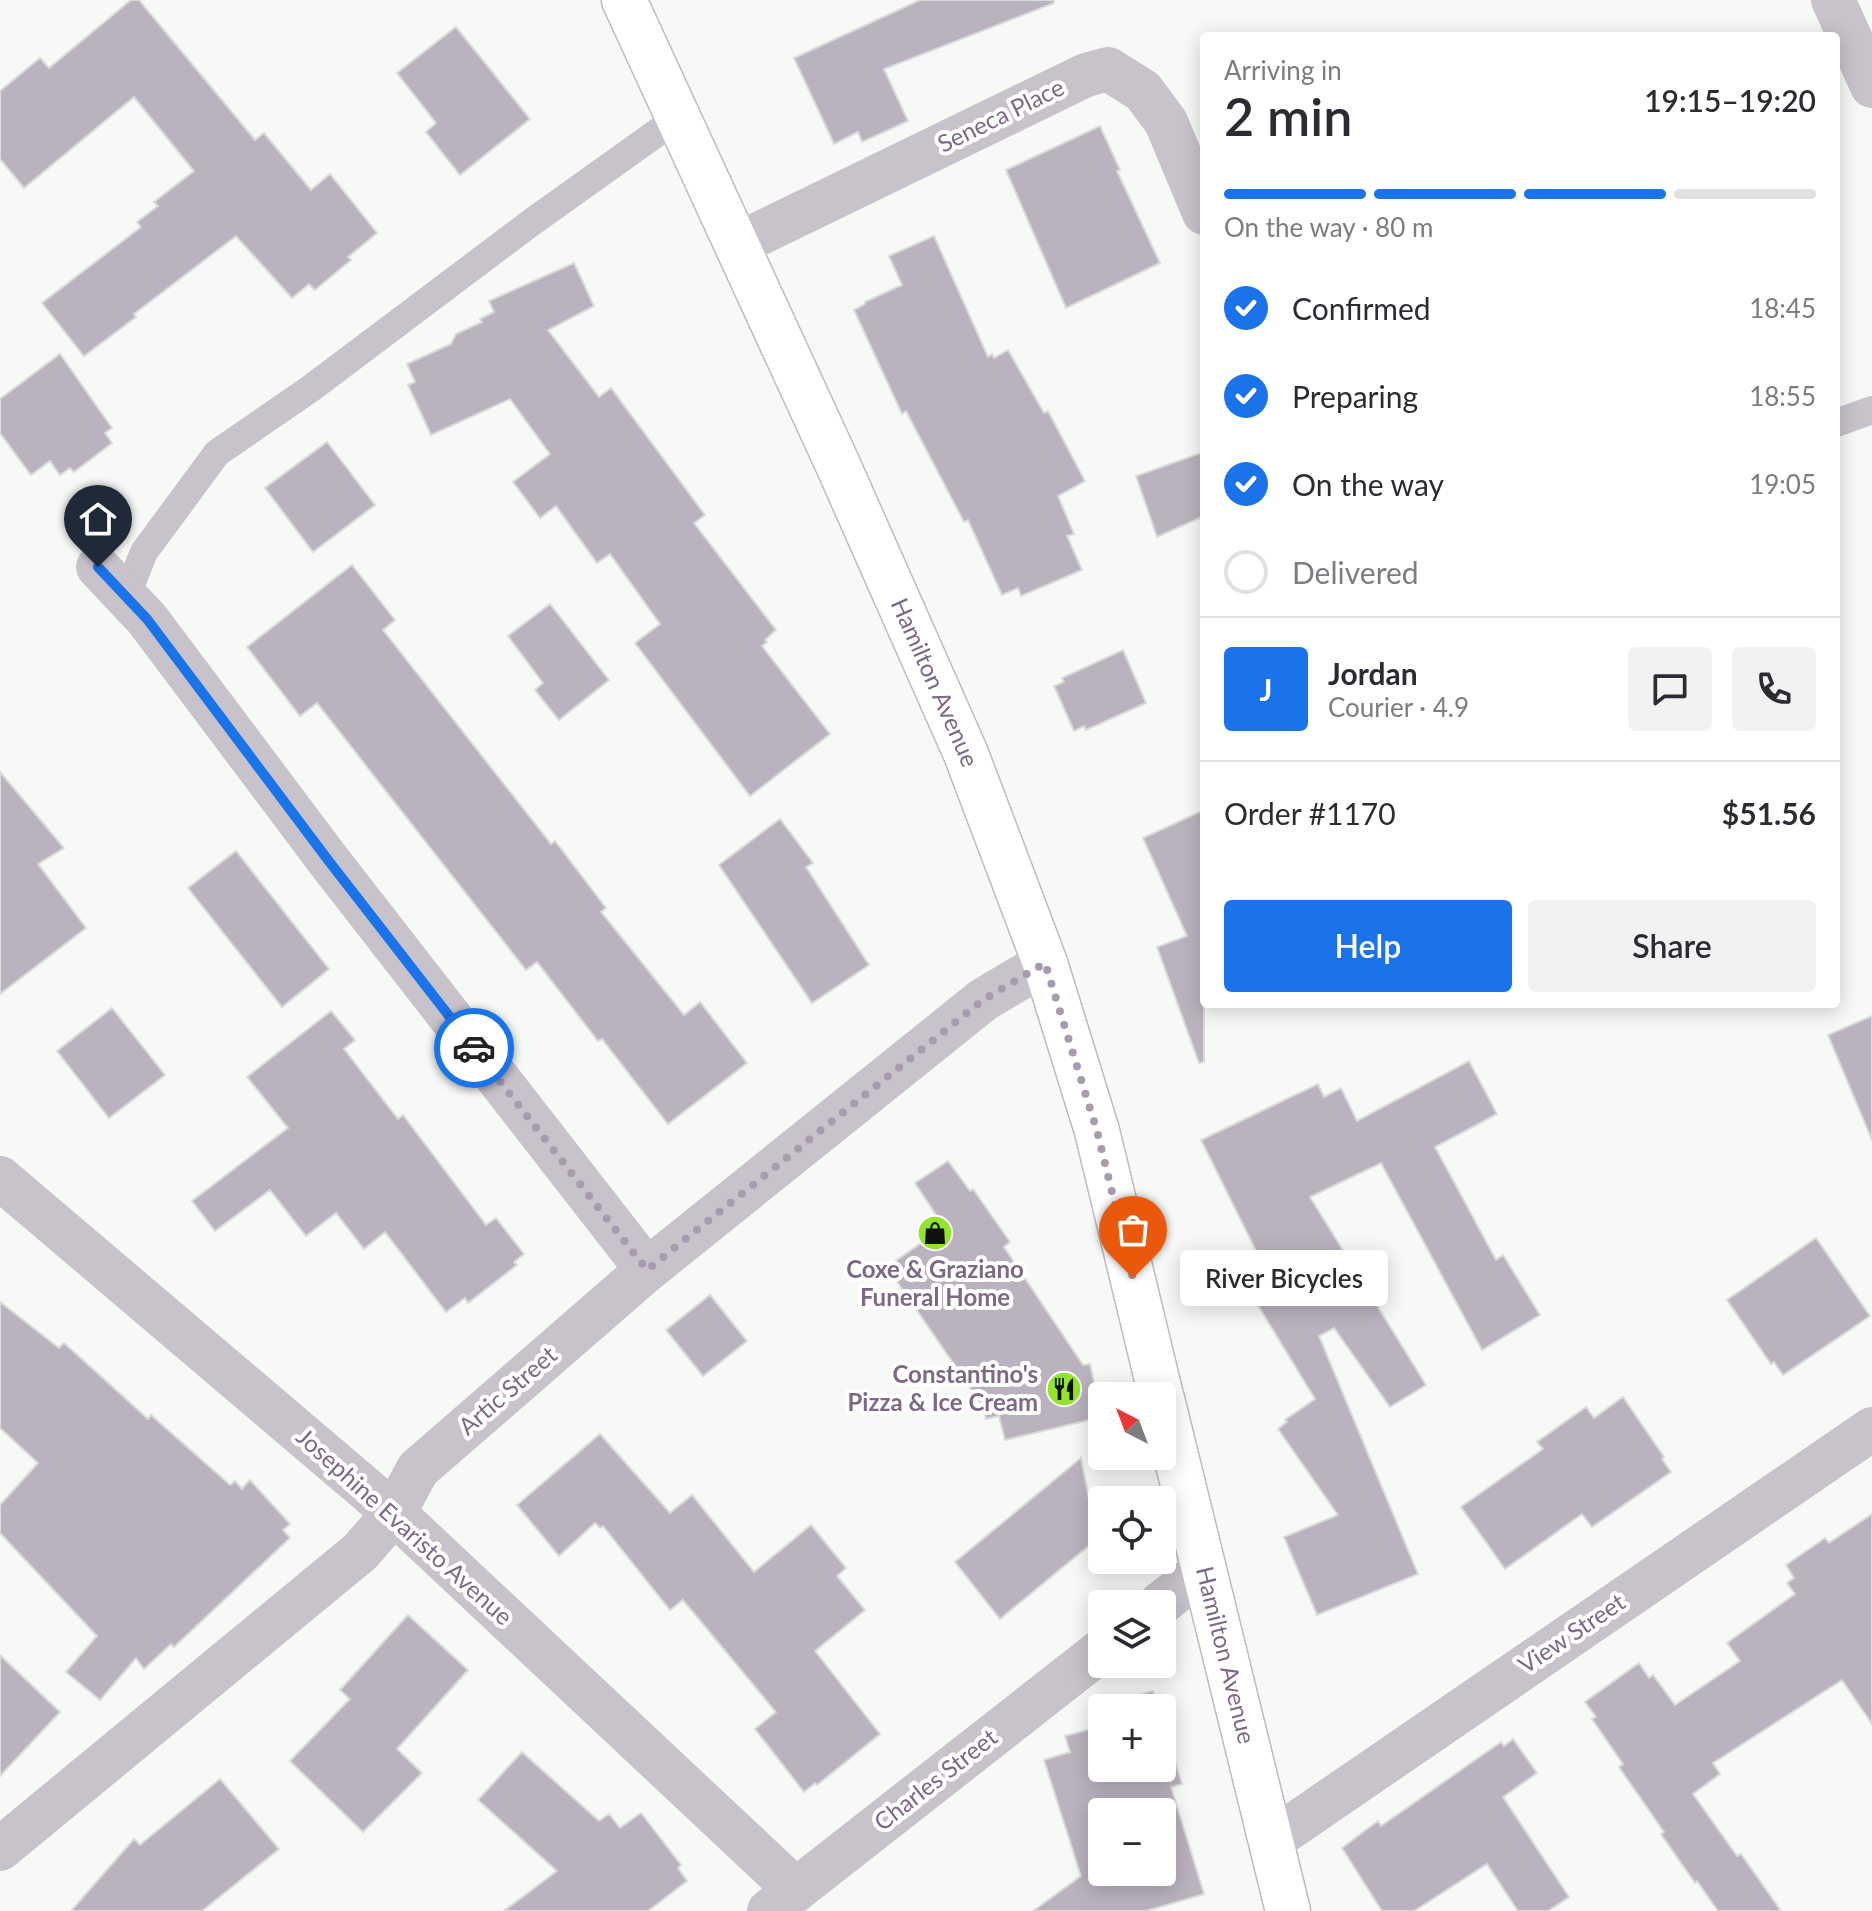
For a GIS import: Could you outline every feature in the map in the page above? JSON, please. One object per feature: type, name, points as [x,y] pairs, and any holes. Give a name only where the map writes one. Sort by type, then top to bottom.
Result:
[{"type":"main road","name":"Hamilton Avenue","points":[[624,0],[838,465],[966,754],[1045,963],[1097,1131],[1158,1382]]},
{"type":"main road","name":"Hamilton Avenue","points":[[1176,1455],[1288,1911]]},
{"type":"street","points":[[1833,0],[1872,86]]},
{"type":"street","name":"Seneca Place","points":[[736,245],[1086,75],[1108,69],[1143,91],[1166,122],[1200,203]]},
{"type":"street","points":[[112,582],[147,619],[328,860],[647,1270]]},
{"type":"street","name":"Artic Street","points":[[0,1849],[360,1552],[394,1513],[418,1469],[647,1270],[983,1000],[1045,963]]},
{"type":"street","name":"Josephine Evaristo Avenue","points":[[0,1178],[394,1513],[783,1900]]},
{"type":"street","name":"View Street","points":[[1272,1840],[1872,1429]]},
{"type":"street","points":[[1176,1592],[1204,1570]]},
{"type":"street","name":"Charles Street","points":[[783,1900],[1088,1661]]},
{"type":"lane","points":[[112,582],[144,552],[217,453],[310,389],[532,222],[679,117]]},
{"type":"lane","points":[[1840,422],[1872,410]]},
{"type":"building","points":[[131,0],[139,0],[255,140],[264,133],[311,190],[330,174],[377,233],[315,290],[309,284],[292,298],[236,236],[84,356],[42,303],[141,227],[137,222],[158,206],[154,202],[194,171],[134,97],[24,188],[0,159],[0,91],[40,58],[49,68]]},
{"type":"building","points":[[920,0],[1054,0],[1054,3],[884,69],[908,121],[862,142],[858,132],[834,144],[794,58]]},
{"type":"building","points":[[456,27],[530,119],[460,175],[426,132],[436,123],[397,73]]},
{"type":"building","points":[[1100,126],[1120,170],[1117,171],[1160,263],[1066,308],[1006,170]]},
{"type":"building","points":[[934,236],[988,357],[992,354],[994,358],[1008,350],[1044,413],[1048,411],[1085,481],[1058,496],[1074,534],[1067,536],[1082,570],[1021,596],[1018,588],[1002,595],[968,520],[964,522],[906,411],[902,414],[854,310],[902,285],[889,256]]},
{"type":"building","points":[[574,263],[594,306],[548,330],[599,397],[611,388],[705,515],[694,523],[776,630],[762,646],[830,734],[750,796],[635,643],[660,624],[610,554],[597,563],[556,506],[540,518],[513,482],[550,454],[510,399],[431,435],[408,385],[415,382],[407,364],[451,344],[456,334],[482,322],[480,319],[494,312],[489,301]]},
{"type":"building","points":[[60,354],[112,428],[105,433],[112,443],[74,472],[70,468],[60,475],[50,461],[31,475],[0,433],[0,399]]},
{"type":"building","points":[[327,442],[375,505],[313,552],[265,488]]},
{"type":"building","points":[[1200,453],[1200,518],[1157,537],[1136,476]]},
{"type":"building","points":[[352,565],[395,620],[383,630],[551,844],[555,841],[606,908],[601,912],[684,1015],[700,1002],[747,1063],[668,1124],[537,962],[526,970],[317,703],[300,716],[247,647]]},
{"type":"building","points":[[550,604],[609,680],[559,720],[535,690],[543,683],[508,636]]},
{"type":"building","points":[[1123,650],[1146,703],[1086,730],[1084,726],[1074,731],[1054,686],[1064,682],[1062,678]]},
{"type":"building","points":[[0,772],[64,848],[38,864],[86,928],[0,994]]},
{"type":"building","points":[[1200,812],[1200,1008],[1204,1008],[1204,1062],[1199,1063],[1157,947],[1187,936],[1143,838]]},
{"type":"building","points":[[780,819],[813,863],[806,867],[869,965],[812,1003],[719,865]]},
{"type":"building","points":[[236,851],[329,969],[282,1007],[188,888]]},
{"type":"building","points":[[112,1008],[165,1075],[109,1118],[57,1051]]},
{"type":"building","points":[[331,1011],[355,1040],[344,1049],[398,1119],[403,1115],[486,1225],[496,1218],[524,1254],[514,1262],[517,1265],[468,1303],[465,1298],[446,1312],[385,1232],[364,1249],[336,1213],[306,1236],[270,1190],[215,1231],[192,1201],[288,1128],[247,1077]]},
{"type":"building","points":[[1872,1016],[1872,1140],[1828,1035]]},
{"type":"building","points":[[1469,1061],[1497,1114],[1435,1147],[1496,1260],[1503,1255],[1540,1315],[1482,1350],[1381,1163],[1310,1197],[1426,1385],[1390,1407],[1334,1328],[1319,1336],[1418,1574],[1317,1615],[1284,1537],[1338,1515],[1278,1429],[1287,1422],[1285,1420],[1315,1399],[1256,1302],[1276,1291],[1201,1140],[1318,1084],[1324,1097],[1341,1088],[1357,1121]]},
{"type":"building","points":[[948,1161],[970,1191],[973,1189],[1010,1242],[1004,1247],[1083,1365],[1090,1364],[1094,1382],[1088,1382],[1088,1420],[1005,1440],[999,1416],[986,1419],[982,1405],[887,1267],[944,1227],[915,1183]]},
{"type":"building","points":[[1816,1238],[1870,1316],[1783,1375],[1774,1362],[1771,1364],[1727,1300]]},
{"type":"building","points":[[710,1295],[747,1341],[703,1376],[666,1330]]},
{"type":"building","points":[[0,1302],[59,1348],[64,1343],[148,1419],[151,1415],[230,1485],[235,1481],[242,1489],[250,1480],[290,1524],[283,1530],[290,1538],[174,1647],[171,1644],[144,1669],[136,1658],[100,1700],[66,1672],[97,1636],[0,1533],[0,1505],[38,1463],[0,1428]]},
{"type":"building","points":[[1623,1397],[1671,1472],[1592,1527],[1582,1514],[1505,1569],[1461,1507],[1543,1449],[1537,1442],[1586,1407],[1594,1418]]},
{"type":"building","points":[[600,1434],[670,1513],[692,1495],[754,1572],[811,1525],[846,1568],[837,1576],[865,1610],[815,1651],[880,1734],[817,1785],[815,1783],[804,1792],[755,1729],[776,1712],[683,1600],[670,1610],[603,1526],[600,1528],[595,1523],[559,1556],[517,1505]]},
{"type":"building","points":[[1081,1458],[1088,1493],[1088,1546],[1000,1619],[955,1562]]},
{"type":"building","points":[[1872,1514],[1872,1724],[1842,1680],[1713,1763],[1720,1774],[1693,1794],[1781,1911],[1718,1911],[1661,1834],[1664,1832],[1619,1767],[1623,1764],[1592,1719],[1596,1717],[1585,1702],[1639,1663],[1649,1678],[1653,1675],[1675,1705],[1740,1661],[1727,1643],[1795,1594],[1787,1583],[1794,1578],[1786,1565],[1825,1538],[1829,1543]]},
{"type":"building","points":[[408,1615],[468,1670],[397,1749],[422,1773],[363,1832],[290,1761],[350,1699],[340,1690]]},
{"type":"building","points":[[0,1655],[60,1712],[0,1776]]},
{"type":"building","points":[[1088,1730],[1088,1782],[1176,1782],[1176,1764],[1182,1784],[1171,1787],[1174,1798],[1088,1798],[1088,1886],[1176,1886],[1176,1803],[1204,1894],[1146,1911],[1033,1911],[1081,1876],[1044,1760],[1070,1752],[1065,1736]]},
{"type":"building","points":[[1513,1739],[1537,1773],[1503,1797],[1569,1897],[1548,1911],[1518,1911],[1487,1864],[1414,1911],[1382,1911],[1342,1848],[1378,1821],[1381,1826],[1501,1742],[1504,1746]]},
{"type":"building","points":[[522,1752],[599,1821],[609,1814],[620,1828],[641,1813],[681,1865],[678,1868],[687,1881],[648,1911],[504,1911],[557,1871],[478,1800]]},
{"type":"building","points":[[220,1779],[279,1849],[202,1911],[71,1911],[134,1839],[140,1845]]},
{"type":"way so far","points":[[474,1048],[647,1270],[983,1000],[1045,963],[1097,1131],[1133,1278]]},
{"type":"place","name":"Coxe & Graziano Funeral Home","points":[[935,1233]]},
{"type":"place","name":"River Bicycles","points":[[1133,1278]]},
{"type":"place","name":"Constantino's Pizza & Ice Cream","points":[[1064,1389]]},
{"type":"route","points":[[98,567],[147,619],[474,1048]]}]
